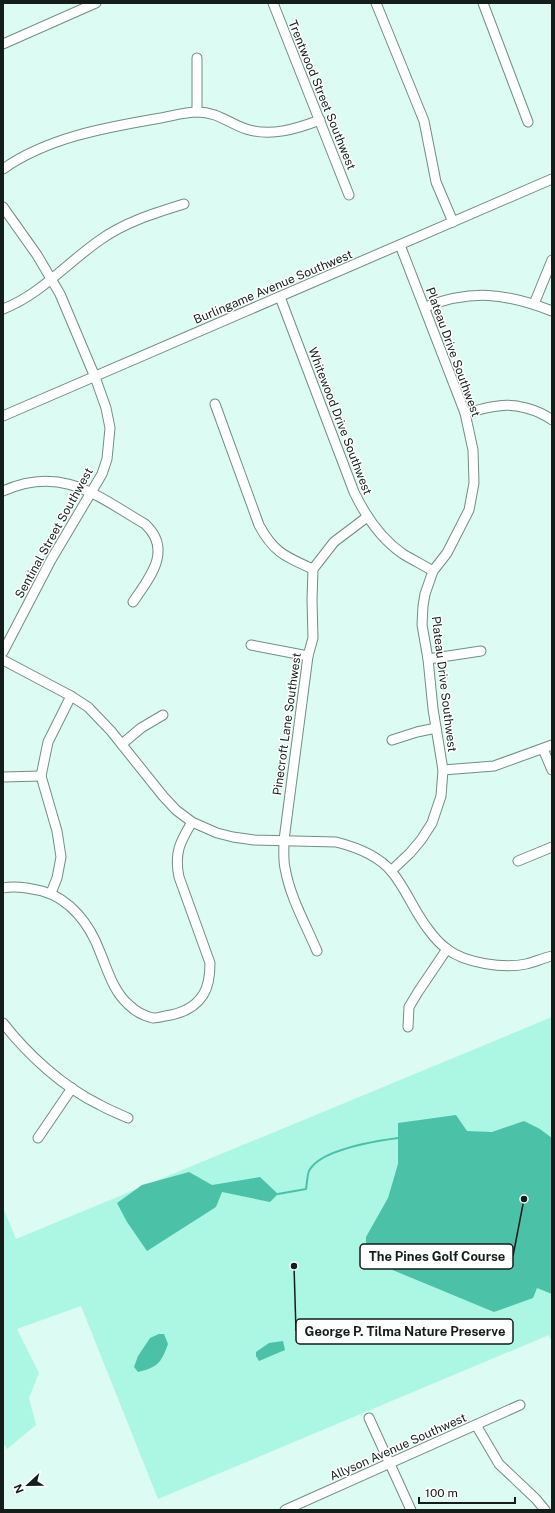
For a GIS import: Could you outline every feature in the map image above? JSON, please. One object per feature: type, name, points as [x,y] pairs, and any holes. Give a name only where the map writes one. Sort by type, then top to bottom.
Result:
[{"type":"street","points":[[3,44],[96,3]]},
{"type":"street","name":"Trentwood Street Southwest","points":[[273,3],[349,195]]},
{"type":"street","points":[[376,3],[424,121],[436,182],[453,222]]},
{"type":"street","points":[[483,3],[528,122]]},
{"type":"street","points":[[196,58],[197,112]]},
{"type":"street","points":[[3,169],[25,155],[75,136],[197,112],[218,115],[245,128],[271,132],[297,129],[320,120]]},
{"type":"street","name":"Burlingame Avenue Southwest","points":[[3,416],[95,378],[552,178]]},
{"type":"street","points":[[3,309],[27,297],[100,240],[138,220],[184,204]]},
{"type":"street","name":"Sentinal Street Southwest","points":[[3,207],[52,278],[68,310],[106,408],[110,428],[107,459],[102,474],[90,491],[50,560],[3,652]]},
{"type":"street","name":"Plateau Drive Southwest","points":[[391,871],[418,844],[432,823],[440,796],[443,770],[422,625],[423,606],[425,594],[433,571],[456,538],[469,510],[474,483],[473,450],[464,413],[425,307],[400,245]]},
{"type":"street","points":[[534,304],[552,260]]},
{"type":"street","points":[[425,307],[459,296],[481,295],[505,296],[552,311]]},
{"type":"street","name":"Whitewood Drive Southwest","points":[[280,296],[354,492],[367,517],[389,542],[403,554],[433,571]]},
{"type":"street","points":[[215,404],[259,525],[269,542],[283,555],[313,569],[334,542],[367,517]]},
{"type":"street","points":[[464,413],[500,405],[524,408],[540,413],[552,420]]},
{"type":"street","points":[[3,491],[14,486],[39,480],[68,483],[90,491],[145,524],[151,530],[158,545],[159,553],[155,566],[133,602]]},
{"type":"street","name":"Pinecroft Lane Southwest","points":[[313,569],[313,638],[308,656],[284,840],[284,866],[289,888],[317,951]]},
{"type":"street","points":[[252,645],[308,656]]},
{"type":"street","points":[[428,659],[481,651]]},
{"type":"street","points":[[3,660],[71,696],[88,707],[111,730],[163,796],[176,810],[192,822],[217,833],[233,837],[254,840],[336,842],[348,845],[378,860],[391,871],[427,928],[447,949],[480,963],[502,967],[526,964],[552,956]]},
{"type":"street","points":[[51,894],[62,857],[57,831],[41,776],[48,742],[71,696]]},
{"type":"street","points":[[122,744],[141,728],[163,715]]},
{"type":"street","points":[[392,740],[436,728]]},
{"type":"street","points":[[443,770],[494,766],[548,747],[552,770]]},
{"type":"street","points":[[3,777],[41,776]]},
{"type":"street","points":[[3,888],[31,888],[51,894],[62,900],[86,924],[99,950],[112,984],[128,1004],[135,1010],[154,1018],[175,1015],[196,1004],[203,995],[210,976],[210,963],[176,866],[177,852],[182,838],[192,822]]},
{"type":"street","points":[[518,861],[552,847]]},
{"type":"street","points":[[408,1027],[409,1007],[447,949]]},
{"type":"street","points":[[3,1023],[32,1057],[72,1088],[99,1105],[128,1118]]},
{"type":"street","points":[[38,1138],[72,1088]]},
{"type":"street","name":"Allyson Avenue Southwest","points":[[285,1510],[520,1405]]},
{"type":"street","points":[[370,1418],[411,1510]]},
{"type":"street","points":[[476,1425],[499,1464],[545,1510]]},
{"type":"shaded area","points":[[552,1017],[552,1342],[549,1335],[158,1499],[81,1306],[17,1329],[39,1373],[29,1398],[36,1425],[7,1449],[3,1442],[4,1210],[16,1239]]},
{"type":"shaded area","points":[[456,1115],[467,1131],[492,1132],[524,1121],[540,1129],[552,1138],[552,1294],[537,1288],[533,1298],[494,1312],[366,1259],[366,1237],[388,1198],[398,1164],[398,1123]]},
{"type":"shaded area","points":[[189,1172],[212,1185],[260,1177],[278,1194],[270,1202],[222,1192],[216,1207],[147,1251],[127,1222],[117,1203],[142,1185]]},
{"type":"shaded area","points":[[159,1334],[164,1334],[168,1344],[161,1360],[154,1366],[138,1372],[134,1367],[138,1356],[150,1338]]},
{"type":"shaded area","points":[[283,1341],[285,1350],[259,1361],[256,1356],[256,1352],[269,1343]]},
{"type":"waterway","points":[[278,1194],[306,1189],[309,1171],[315,1163],[324,1157],[349,1147],[398,1138]]},
{"type":"place","name":"The Pines Golf Course","points":[[524,1199]]},
{"type":"place","name":"George P. Tilma Nature Preserve","points":[[294,1266]]}]
